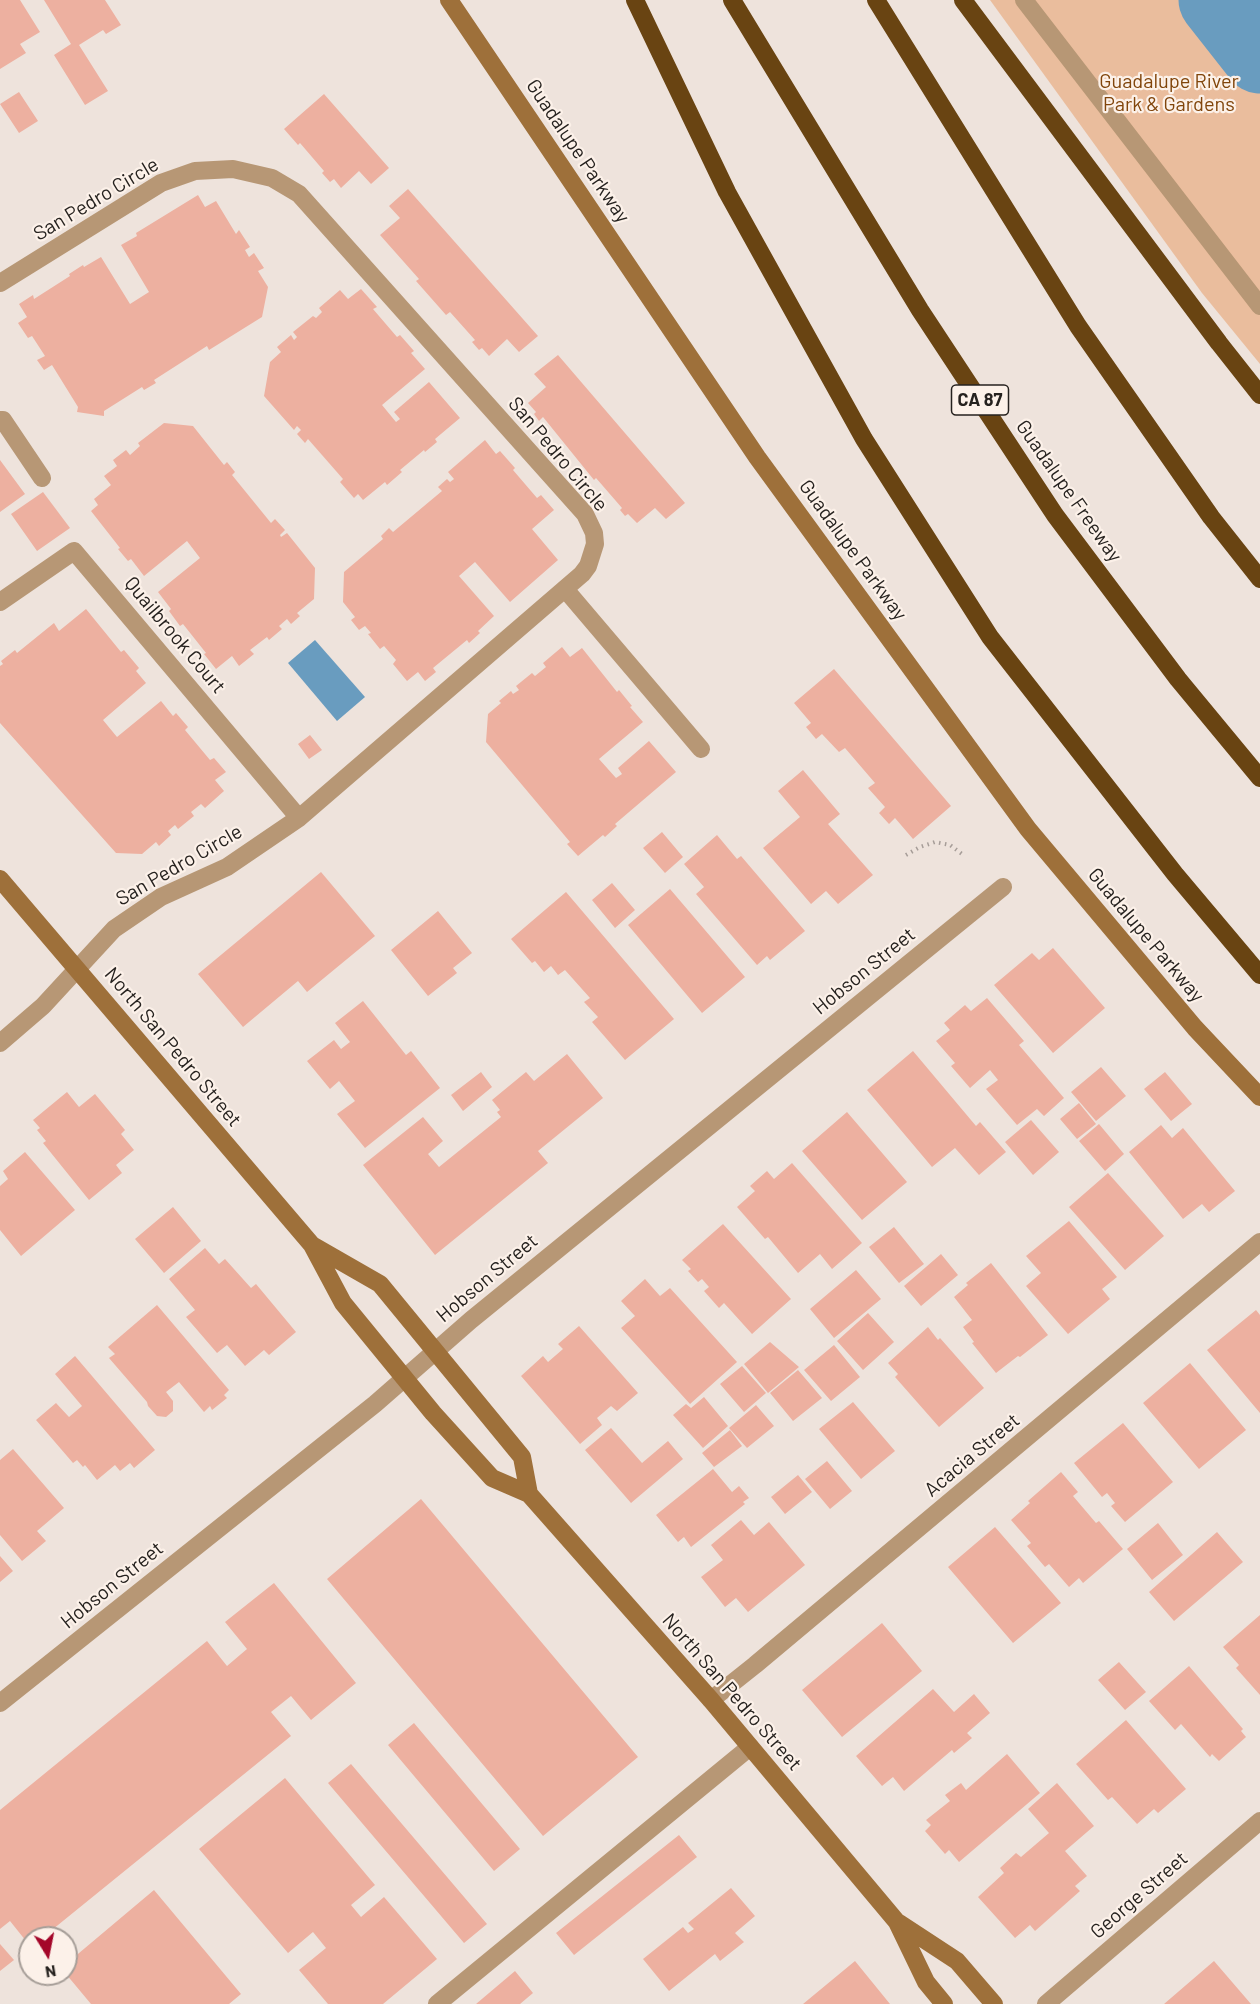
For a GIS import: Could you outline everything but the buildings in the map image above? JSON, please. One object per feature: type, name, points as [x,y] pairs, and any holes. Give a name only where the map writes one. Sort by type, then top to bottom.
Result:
[{"type":"highway","points":[[635,0],[727,192],[858,428],[990,637],[1175,874],[1260,975]]},
{"type":"highway","name":"Guadalupe Freeway","points":[[732,0],[920,310],[1055,515],[1178,678],[1260,778]]},
{"type":"highway","points":[[876,0],[1078,326],[1211,517],[1260,579]]},
{"type":"highway","points":[[963,0],[1260,395]]},
{"type":"street","name":"Guadalupe Parkway","points":[[449,0],[757,457],[1021,820],[1195,1028],[1260,1097]]},
{"type":"street","points":[[1024,0],[1260,306]]},
{"type":"street","name":"San Pedro Circle","points":[[0,283],[161,183],[195,171],[233,169],[272,178],[299,194],[585,514],[594,533],[595,544],[593,555],[582,574],[298,818],[227,867],[160,897],[114,929],[43,1006],[0,1043]]},
{"type":"street","points":[[0,420],[3,420],[42,478]]},
{"type":"street","name":"Quailbrook Court","points":[[0,602],[74,551],[298,818]]},
{"type":"street","points":[[565,589],[701,749]]},
{"type":"street","name":"North San Pedro Street","points":[[0,879],[312,1245],[343,1303],[404,1379],[492,1478],[529,1494],[711,1700],[897,1922],[926,1982],[944,2004]]},
{"type":"street","name":"Hobson Street","points":[[0,1703],[404,1379],[480,1312],[1003,887]]},
{"type":"street","name":"Acacia Street","points":[[711,1700],[1260,1242]]},
{"type":"street","name":"North San Pedro Street","points":[[312,1245],[380,1284],[522,1457],[529,1494]]},
{"type":"street","points":[[437,2004],[750,1747]]},
{"type":"street","name":"George Street","points":[[1046,2004],[1260,1821]]},
{"type":"street","name":"North San Pedro Street","points":[[897,1922],[957,1961],[994,2004]]},
{"type":"path","points":[[906,855],[935,842],[950,845],[962,855]]},
{"type":"green space","name":"Guadalupe River Park & Gardens","points":[[990,0],[1260,0],[1260,364],[1202,293]]},
{"type":"water","points":[[315,640],[365,697],[337,721],[288,663]]},
{"type":"waterway","points":[[1216,0],[1260,56]]}]
